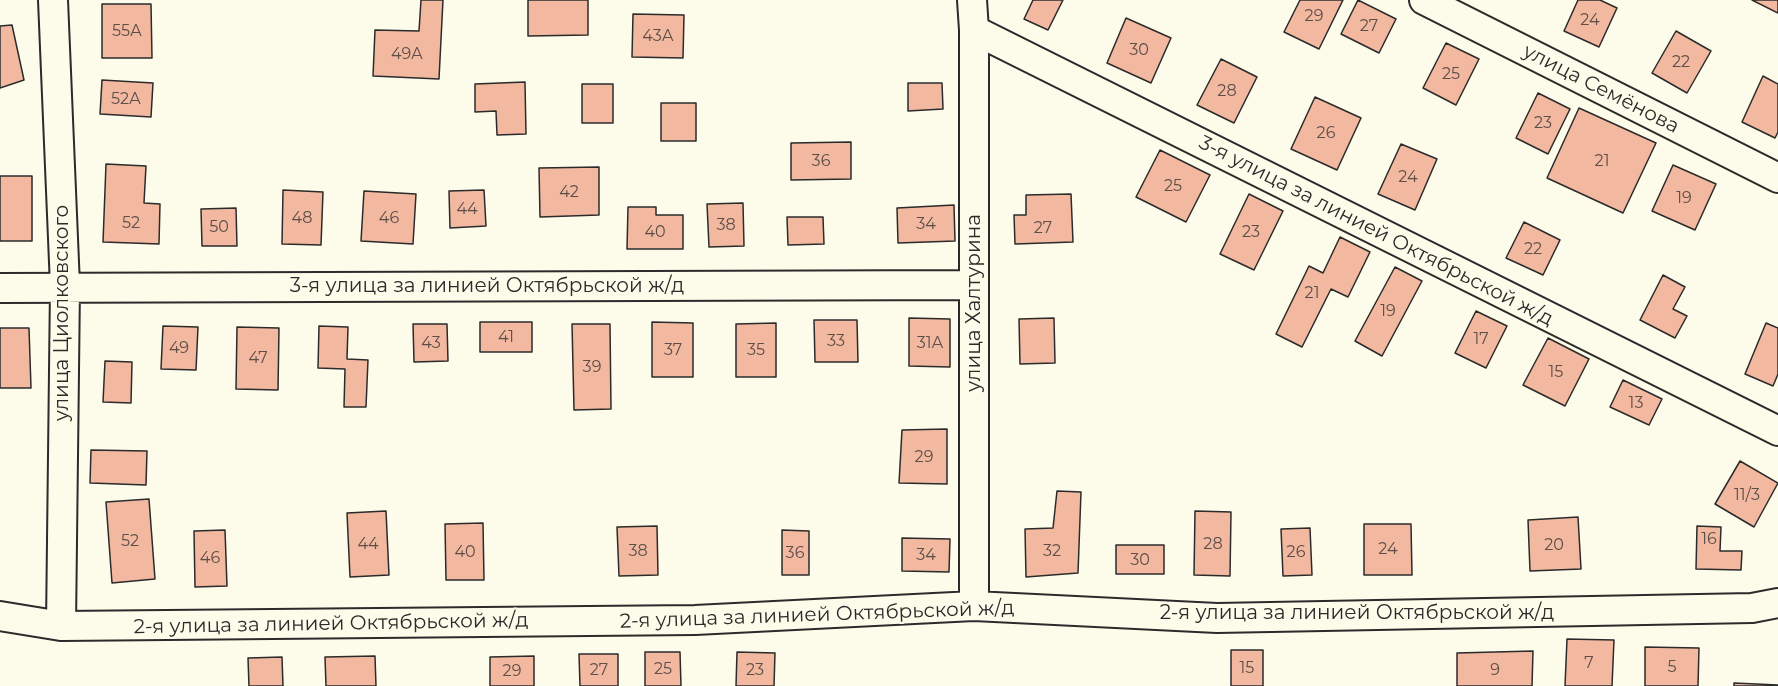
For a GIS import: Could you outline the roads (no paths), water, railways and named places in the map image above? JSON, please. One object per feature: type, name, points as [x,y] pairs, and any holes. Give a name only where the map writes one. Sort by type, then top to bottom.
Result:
[{"type":"street","name":"улица Циолковского","points":[[53,0],[65,286],[61,626]]},
{"type":"street","name":"улица Халтурина","points":[[972,0],[974,30],[974,606]]},
{"type":"street","name":"улица Семёнова","points":[[1424,0],[1778,178]]},
{"type":"street","name":"3-я улица за линией Октябрьской ж/д","points":[[974,30],[1778,431]]},
{"type":"street","name":"3-я улица за линией Октябрьской ж/д","points":[[0,288],[973,285]]},
{"type":"street","name":"2-я улица за линией Октябрьской ж/д","points":[[0,616],[61,626],[695,620],[974,606],[1217,618],[1752,608],[1778,603]]}]
